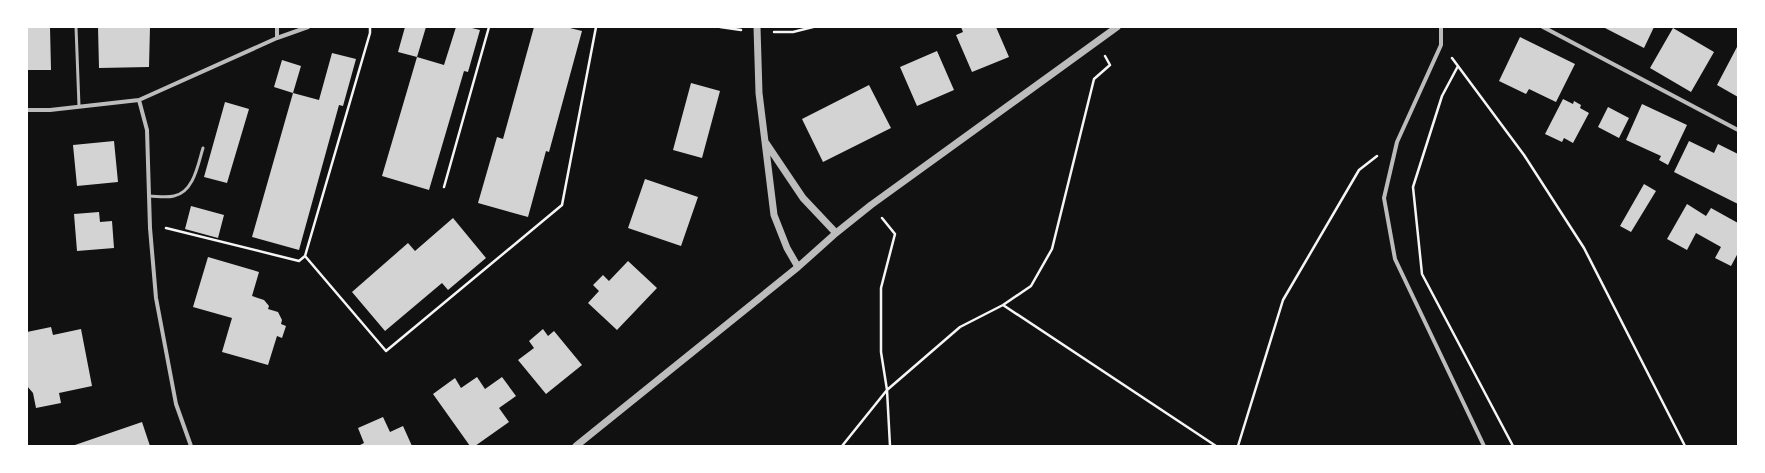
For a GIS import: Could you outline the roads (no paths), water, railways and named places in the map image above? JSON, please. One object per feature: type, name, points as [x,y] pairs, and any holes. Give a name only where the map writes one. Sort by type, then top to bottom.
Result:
[{"type":"street","points":[[277,27],[277,38]]},
{"type":"street","points":[[27,110],[50,110],[139,100],[277,38],[308,27]]},
{"type":"street","points":[[757,27],[759,93],[774,215],[787,248],[798,267]]},
{"type":"street","points":[[576,446],[798,267],[836,233],[871,205],[1097,43],[1117,27]]},
{"type":"street","points":[[1441,27],[1441,45],[1397,142],[1384,198],[1395,258],[1484,446]]},
{"type":"street","points":[[1543,27],[1738,130]]},
{"type":"street","points":[[139,100],[147,130],[150,228],[156,298],[176,404],[191,446]]},
{"type":"street","points":[[765,141],[803,198],[836,233]]},
{"type":"lane","points":[[76,27],[79,106]]},
{"type":"lane","points":[[149,196],[174,196],[184,192],[190,185],[203,148]]}]
